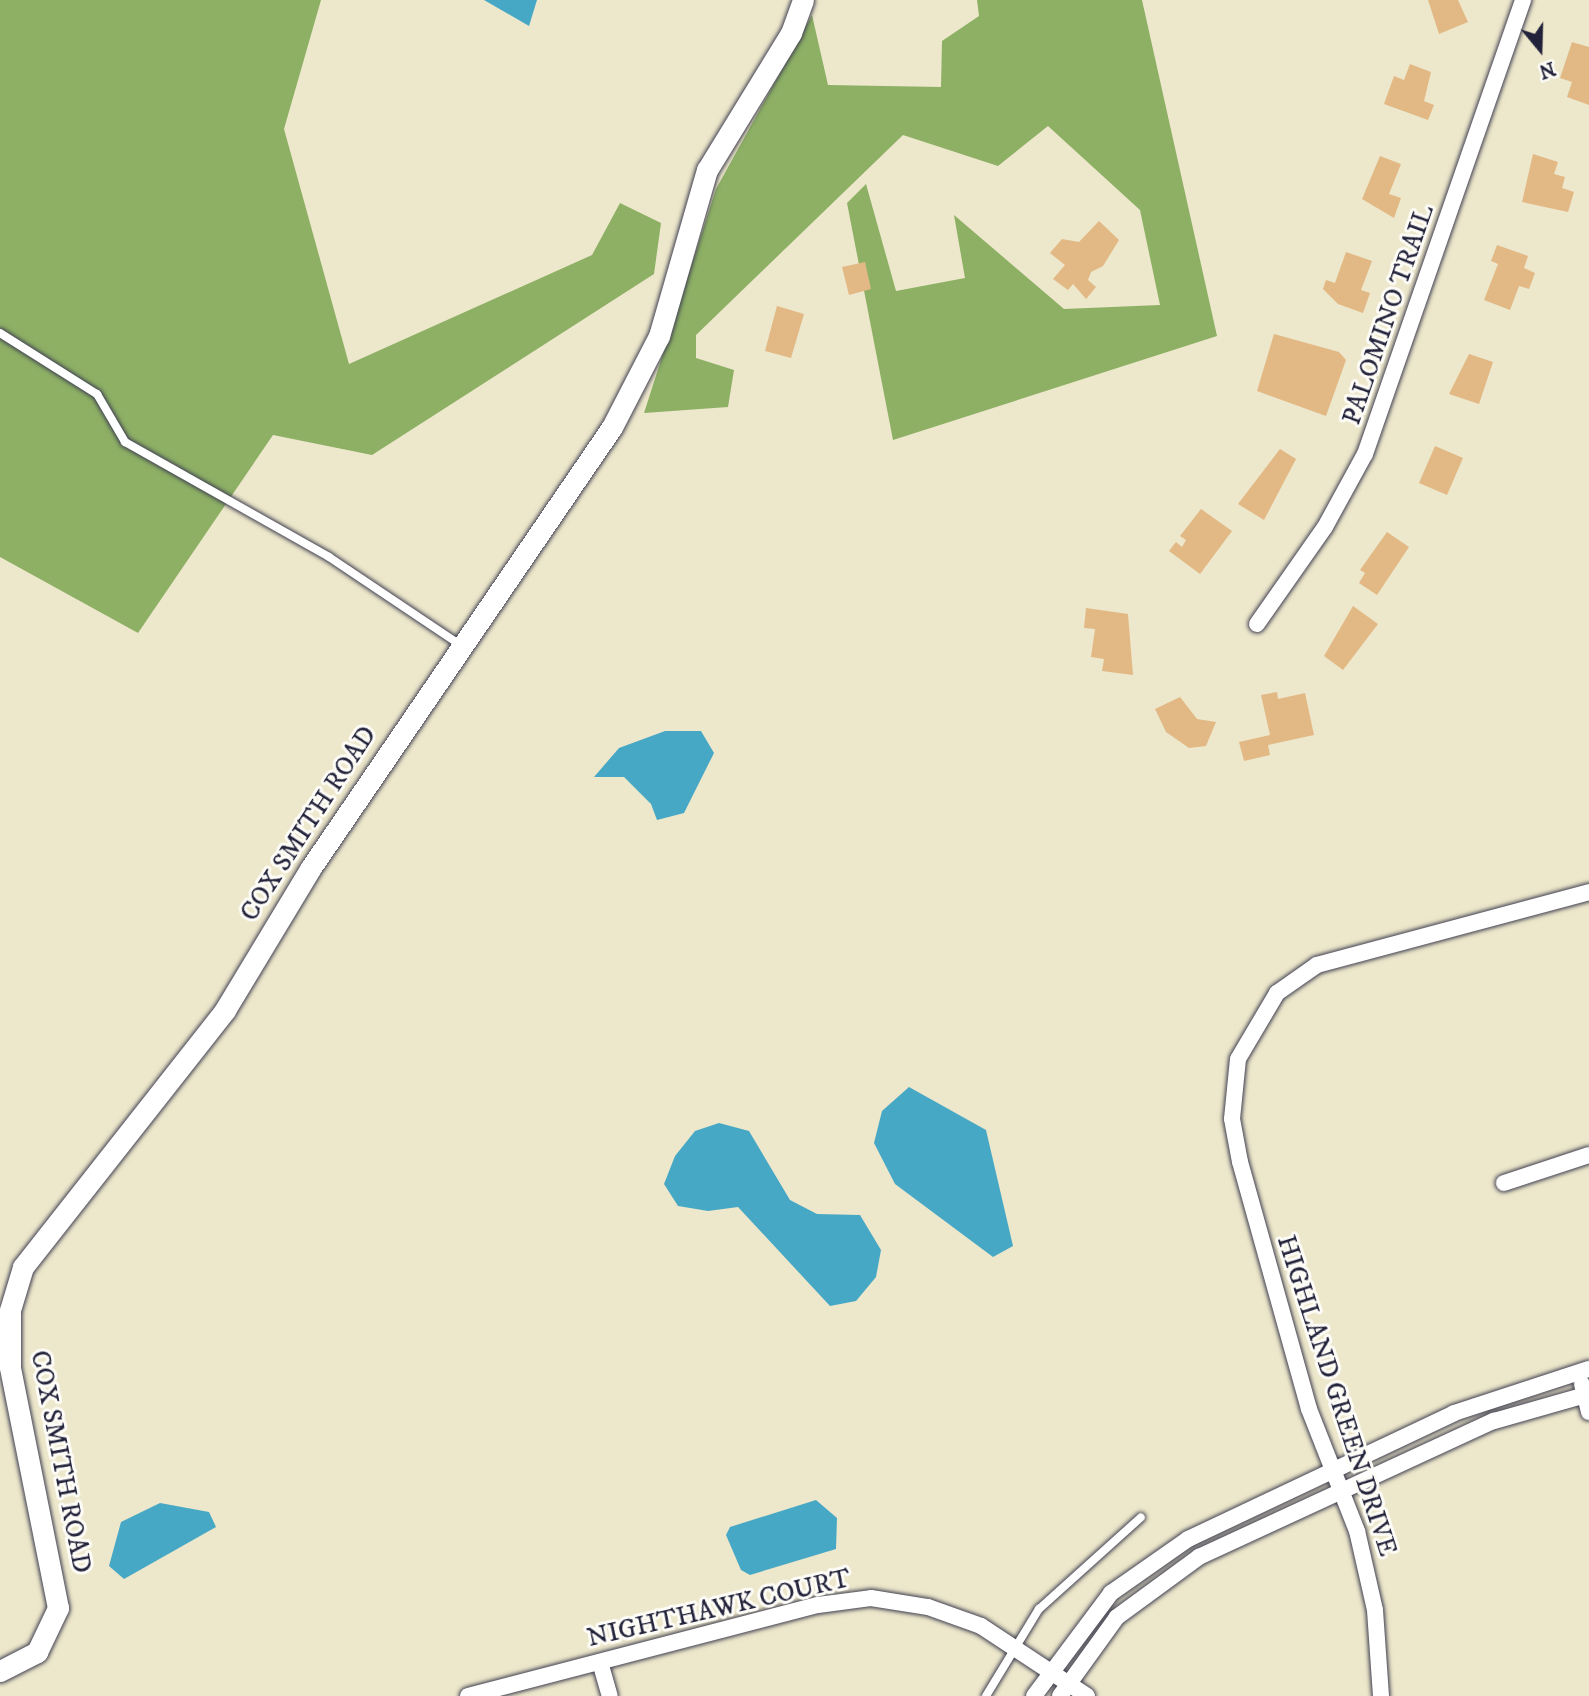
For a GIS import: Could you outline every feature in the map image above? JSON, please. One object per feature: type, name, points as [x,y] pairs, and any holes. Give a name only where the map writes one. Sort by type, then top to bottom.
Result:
[{"type":"street","name":"COX SMITH ROAD","points":[[0,1671],[37,1652],[58,1608],[10,1367],[9,1310],[23,1267],[225,1010],[310,869],[640,377],[659,336],[707,170],[791,33],[803,0]]},
{"type":"street","name":"PALOMINO TRAIL","points":[[1256,624],[1325,527],[1365,454],[1523,0]]},
{"type":"street","name":"HIGHLAND GREEN DRIVE","points":[[1381,1696],[1375,1610],[1341,1490],[1292,1354],[1240,1163],[1232,1119],[1245,1038],[1278,993],[1317,965],[1589,891]]},
{"type":"street","points":[[1504,1183],[1589,1155]]},
{"type":"street","points":[[1034,1696],[1049,1669],[1111,1593],[1188,1539],[1332,1467],[1490,1399],[1583,1371],[1589,1412]]},
{"type":"street","points":[[1060,1696],[1067,1681],[1117,1617],[1199,1557],[1494,1422],[1587,1394]]},
{"type":"street","name":"NIGHTHAWK COURT","points":[[468,1696],[818,1605],[871,1598],[948,1613],[1013,1646],[1087,1696]]},
{"type":"street","points":[[600,1662],[610,1696]]},
{"type":"lane","points":[[0,333],[97,394],[125,442],[329,556],[462,646]]},
{"type":"lane","points":[[986,1696],[1013,1646],[1072,1575],[1141,1517]]},
{"type":"lane","points":[[1188,1539],[1199,1557]]},
{"type":"green space","points":[[0,0],[321,0],[284,129],[349,364],[592,255],[620,203],[661,223],[654,274],[372,455],[273,435],[138,633],[0,557]]},
{"type":"green space","points":[[977,0],[1142,0],[1217,336],[893,440],[847,203],[866,184],[896,291],[965,278],[954,215],[1064,309],[1160,305],[1140,210],[1048,126],[998,166],[903,135],[696,335],[696,358],[734,370],[728,407],[644,413],[716,189],[812,15],[828,85],[941,87],[942,41],[979,16]]},
{"type":"water","points":[[484,0],[537,0],[529,26]]},
{"type":"water","points":[[665,731],[701,731],[714,753],[684,813],[657,820],[651,804],[624,777],[594,777],[619,748]]},
{"type":"water","points":[[909,1087],[986,1130],[1013,1246],[993,1257],[895,1184],[874,1143],[882,1111]]},
{"type":"water","points":[[719,1123],[749,1131],[790,1200],[817,1214],[860,1215],[881,1250],[876,1277],[856,1301],[830,1306],[738,1207],[708,1211],[678,1206],[664,1184],[675,1156],[695,1131]]},
{"type":"water","points":[[816,1500],[837,1518],[836,1549],[750,1575],[741,1570],[726,1535],[730,1527]]},
{"type":"water","points":[[160,1503],[209,1512],[216,1527],[124,1579],[109,1566],[121,1522]]},
{"type":"building","points":[[1428,0],[1458,0],[1468,22],[1439,34]]},
{"type":"building","points":[[1572,42],[1589,47],[1589,105],[1567,97],[1572,82],[1560,78]]},
{"type":"building","points":[[1410,64],[1431,72],[1424,101],[1434,105],[1428,120],[1384,104],[1394,76],[1404,80]]},
{"type":"building","points":[[1533,154],[1558,162],[1554,174],[1565,177],[1562,188],[1574,192],[1568,212],[1522,202]]},
{"type":"building","points":[[1380,156],[1401,164],[1389,194],[1401,198],[1394,218],[1362,199]]},
{"type":"building","points":[[1099,221],[1119,240],[1103,266],[1091,272],[1088,280],[1096,287],[1086,299],[1073,284],[1068,290],[1053,279],[1065,265],[1050,253],[1062,239],[1079,242]]},
{"type":"building","points":[[1497,245],[1528,256],[1524,268],[1535,273],[1529,289],[1519,286],[1510,310],[1484,300],[1498,264],[1491,261]]},
{"type":"building","points":[[1346,252],[1372,261],[1361,290],[1370,293],[1363,313],[1338,304],[1323,289],[1326,280],[1335,283]]},
{"type":"building","points":[[865,262],[871,289],[849,295],[842,267]]},
{"type":"building","points":[[777,306],[804,314],[791,358],[765,351]]},
{"type":"building","points":[[1274,334],[1339,352],[1346,360],[1326,416],[1257,391]]},
{"type":"building","points":[[1469,354],[1493,362],[1479,404],[1449,394]]},
{"type":"building","points":[[1435,446],[1463,458],[1447,495],[1419,483]]},
{"type":"building","points":[[1280,449],[1296,459],[1264,520],[1238,504]]},
{"type":"building","points":[[1201,509],[1232,531],[1200,574],[1169,551],[1176,542],[1182,547],[1186,540],[1180,536]]},
{"type":"building","points":[[1387,532],[1409,547],[1377,595],[1359,583],[1365,573],[1360,570]]},
{"type":"building","points":[[1353,606],[1378,624],[1343,670],[1324,656]]},
{"type":"building","points":[[1086,608],[1128,614],[1133,675],[1102,671],[1104,659],[1091,657],[1095,629],[1084,628]]},
{"type":"building","points":[[1277,692],[1278,699],[1305,693],[1314,735],[1268,745],[1270,755],[1244,761],[1239,742],[1270,735],[1261,695]]},
{"type":"building","points":[[1180,697],[1197,719],[1216,722],[1206,746],[1189,748],[1166,732],[1155,709]]}]
